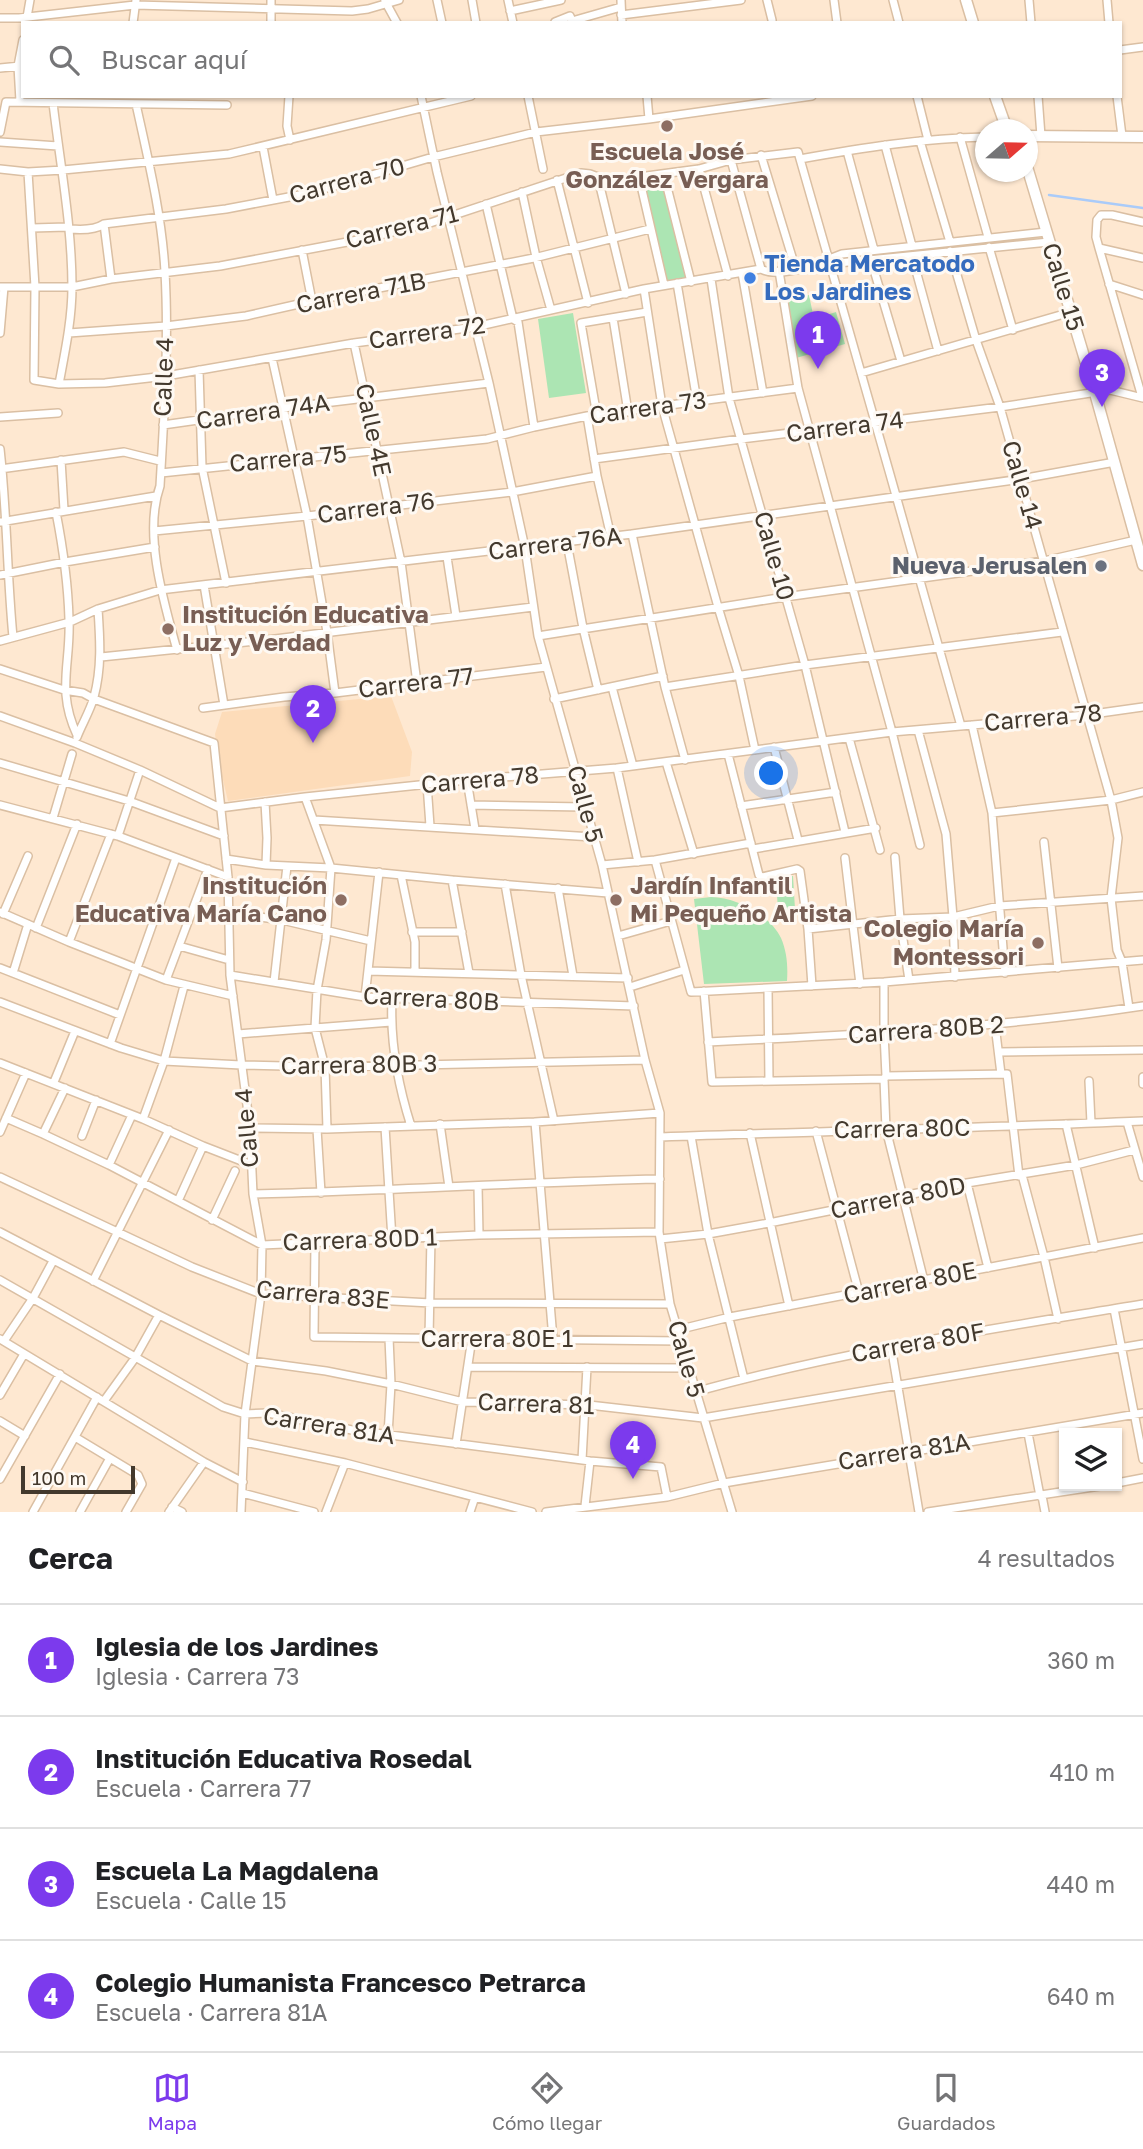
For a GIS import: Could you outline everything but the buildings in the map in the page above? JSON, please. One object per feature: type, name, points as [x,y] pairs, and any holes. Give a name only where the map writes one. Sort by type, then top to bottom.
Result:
[{"type":"street","points":[[26,20],[30,0]]},
{"type":"street","points":[[0,18],[26,20],[135,3],[270,4],[357,11],[399,0]]},
{"type":"street","points":[[437,0],[442,21]]},
{"type":"street","points":[[472,0],[476,21]]},
{"type":"street","points":[[508,0],[512,21]]},
{"type":"street","points":[[510,11],[561,0]]},
{"type":"street","points":[[558,21],[570,16],[572,21],[621,11],[741,0]]},
{"type":"street","points":[[767,0],[772,20]]},
{"type":"street","points":[[834,0],[836,21]]},
{"type":"street","points":[[893,0],[898,21]]},
{"type":"street","points":[[965,0],[971,21]]},
{"type":"street","points":[[1029,0],[1031,21]]},
{"type":"street","points":[[1107,0],[1109,21]]},
{"type":"street","points":[[386,2],[396,21]]},
{"type":"street","points":[[133,21],[135,3]]},
{"type":"street","points":[[1122,50],[1143,47]]},
{"type":"street","points":[[0,68],[20,66],[20,101]]},
{"type":"street","points":[[289,98],[287,126],[290,140]]},
{"type":"street","name":"Calle 5","points":[[422,98],[525,548],[538,636],[602,865],[645,1060],[660,1113],[659,1236],[670,1304],[732,1512]]},
{"type":"street","points":[[0,169],[27,172],[63,170],[229,154],[462,98]]},
{"type":"street","points":[[528,98],[543,169]]},
{"type":"street","points":[[647,98],[649,119]]},
{"type":"street","name":"Carrera 70","points":[[32,228],[67,227],[74,230],[273,200],[310,193],[433,157],[536,132],[649,119],[787,98]]},
{"type":"street","points":[[917,98],[924,141],[950,242]]},
{"type":"street","points":[[996,98],[1003,119]]},
{"type":"street","points":[[1038,98],[1041,136],[1143,136]]},
{"type":"street","points":[[1117,98],[1122,136]]},
{"type":"street","points":[[0,132],[6,102],[124,100],[136,104],[228,105]]},
{"type":"street","points":[[53,103],[63,170],[72,287],[69,333],[59,384]]},
{"type":"street","name":"Calle 4","points":[[136,104],[159,218],[165,272],[166,376],[160,486],[156,496],[154,531],[160,590],[177,650]]},
{"type":"street","points":[[960,137],[988,237]]},
{"type":"street","name":"Carrera 71","points":[[2,287],[72,287],[111,279],[220,266],[302,250],[449,218],[581,173],[606,180],[664,175],[761,155],[847,151],[975,137]]},
{"type":"street","points":[[0,142],[58,146]]},
{"type":"street","points":[[885,145],[912,246]]},
{"type":"street","points":[[262,147],[273,200]]},
{"type":"street","points":[[847,151],[874,250]]},
{"type":"street","points":[[761,155],[796,270]]},
{"type":"street","points":[[799,155],[898,496],[961,726]]},
{"type":"street","points":[[731,160],[761,269]]},
{"type":"street","points":[[699,169],[728,276]]},
{"type":"street","points":[[27,172],[35,287]]},
{"type":"street","points":[[664,175],[691,282]]},
{"type":"street","points":[[639,177],[664,285]]},
{"type":"street","points":[[598,178],[626,294]]},
{"type":"street","points":[[557,180],[588,303]]},
{"type":"street","name":"Calle 15","points":[[1031,182],[1095,393],[1143,565]]},
{"type":"street","points":[[522,192],[551,310]]},
{"type":"street","points":[[486,204],[513,319],[518,322],[534,426]]},
{"type":"street","points":[[1142,397],[1096,237],[1097,220],[1101,215],[1143,222]]},
{"type":"street","points":[[104,225],[111,279]]},
{"type":"street","name":"Carrera 71B","points":[[69,333],[166,326],[246,316],[463,273],[650,229]]},
{"type":"street","name":"Carrera 72","points":[[35,287],[34,380],[59,384],[105,383],[166,376],[354,343],[475,327],[664,285],[761,269],[766,272],[796,270],[818,265],[842,254],[988,237],[1047,237]]},
{"type":"street","name":"Carrera 72","points":[[829,261],[912,256],[1047,237]]},
{"type":"street","points":[[989,247],[1013,330]]},
{"type":"street","points":[[1099,248],[1143,258]]},
{"type":"street","points":[[302,250],[312,301]]},
{"type":"street","name":"Calle 14","points":[[950,251],[976,340],[1000,407],[1111,800],[1118,838],[1111,898],[1117,950],[1122,962],[1129,1008]]},
{"type":"street","points":[[912,256],[938,351]]},
{"type":"street","points":[[871,260],[901,361]]},
{"type":"street","points":[[779,271],[798,388],[872,657],[920,845]]},
{"type":"street","points":[[742,273],[763,393]]},
{"type":"street","name":"Calle 10","points":[[711,279],[729,398],[804,665],[845,832]]},
{"type":"street","points":[[677,283],[697,401]]},
{"type":"street","points":[[1109,284],[1143,295]]},
{"type":"street","points":[[0,333],[2,287]]},
{"type":"street","points":[[644,289],[662,406],[739,676],[755,750]]},
{"type":"street","points":[[597,416],[581,323],[647,312]]},
{"type":"street","points":[[861,373],[1071,312]]},
{"type":"street","points":[[613,318],[628,412]]},
{"type":"street","name":"Calle 4E","points":[[354,343],[401,562],[417,683]]},
{"type":"street","points":[[272,358],[307,516],[335,693]]},
{"type":"street","points":[[199,370],[202,467],[226,583]]},
{"type":"street","name":"Carrera 74A","points":[[163,425],[489,383]]},
{"type":"street","name":"Carrera 73","points":[[500,436],[534,426],[587,416],[798,388]]},
{"type":"street","name":"Carrera 74","points":[[594,459],[1000,407],[1110,390],[1142,397]]},
{"type":"street","points":[[0,417],[58,413]]},
{"type":"street","points":[[587,416],[611,537]]},
{"type":"street","name":"Carrera 75","points":[[161,472],[296,460],[500,436]]},
{"type":"street","points":[[0,450],[4,575],[13,638]]},
{"type":"street","points":[[1,469],[124,452],[160,461]]},
{"type":"street","points":[[61,460],[60,511],[69,622],[65,690],[76,739]]},
{"type":"street","name":"Carrera 76A","points":[[0,641],[69,622],[98,609],[160,590],[568,543],[1021,479],[1115,462]]},
{"type":"street","name":"Carrera 76","points":[[154,531],[512,492],[597,476]]},
{"type":"street","points":[[3,522],[156,496]]},
{"type":"street","points":[[632,534],[665,687],[685,760]]},
{"type":"street","points":[[538,636],[785,597],[1044,561],[1136,540]]},
{"type":"street","points":[[568,543],[583,628],[598,690]]},
{"type":"street","points":[[4,575],[155,547]]},
{"type":"street","points":[[447,557],[456,615]]},
{"type":"street","points":[[204,585],[224,705]]},
{"type":"street","points":[[101,657],[533,607]]},
{"type":"street","points":[[76,739],[94,699],[101,657],[98,609]]},
{"type":"street","points":[[665,687],[804,665],[1062,632]]},
{"type":"street","name":"Carrera 77","points":[[203,708],[284,696],[335,693],[546,667]]},
{"type":"street","points":[[0,669],[65,690],[83,693],[94,699]]},
{"type":"street","points":[[555,699],[663,676]]},
{"type":"street","points":[[612,687],[633,766]]},
{"type":"street","name":"Calle 4","points":[[94,699],[214,743],[228,877],[230,975],[250,1128],[253,1194],[262,1245],[261,1294],[245,1414],[241,1512]]},
{"type":"street","name":"Carrera 78","points":[[220,808],[427,784],[617,768],[892,732],[1143,708]]},
{"type":"street","points":[[0,716],[76,739],[220,808]]},
{"type":"street","points":[[972,725],[992,813],[1005,973]]},
{"type":"street","points":[[918,730],[946,834],[955,977]]},
{"type":"street","points":[[849,738],[880,850]]},
{"type":"street","points":[[774,747],[798,840]]},
{"type":"street","points":[[53,818],[72,754]]},
{"type":"street","points":[[728,754],[760,876],[797,869],[800,871],[812,986]]},
{"type":"street","points":[[666,762],[694,854]]},
{"type":"street","points":[[0,763],[129,801],[224,836]]},
{"type":"street","points":[[617,768],[638,862]]},
{"type":"street","points":[[69,942],[140,770]]},
{"type":"street","points":[[467,780],[475,829]]},
{"type":"street","points":[[427,784],[430,826]]},
{"type":"street","points":[[741,806],[836,792]]},
{"type":"street","points":[[992,813],[1111,800],[1143,792]]},
{"type":"street","points":[[305,797],[331,867],[327,929],[317,989],[315,1028],[326,1067],[327,1129]]},
{"type":"street","points":[[265,802],[266,865]]},
{"type":"street","points":[[0,805],[115,835],[228,877]]},
{"type":"street","points":[[471,805],[584,807]]},
{"type":"street","points":[[314,820],[593,836]]},
{"type":"street","points":[[13,973],[77,824]]},
{"type":"street","points":[[602,865],[655,860],[876,828]]},
{"type":"street","points":[[1044,842],[1058,968]]},
{"type":"street","points":[[28,856],[2,913],[166,980],[233,996]]},
{"type":"street","points":[[895,857],[909,980]]},
{"type":"street","points":[[110,1044],[176,858]]},
{"type":"street","points":[[226,859],[266,865],[331,867],[608,893]]},
{"type":"street","points":[[845,859],[860,984]]},
{"type":"street","points":[[655,860],[691,992],[860,984],[1143,960]]},
{"type":"street","points":[[274,982],[287,866]]},
{"type":"street","points":[[166,980],[208,869]]},
{"type":"street","points":[[365,998],[379,872]]},
{"type":"street","points":[[401,875],[416,953],[415,971]]},
{"type":"street","points":[[452,880],[469,973]]},
{"type":"street","points":[[505,884],[521,975],[554,1121]]},
{"type":"street","points":[[558,888],[573,976]]},
{"type":"street","points":[[808,929],[900,919],[953,917],[999,906],[1143,896]]},
{"type":"street","points":[[230,913],[282,920],[371,941]]},
{"type":"street","points":[[618,936],[671,921]]},
{"type":"street","points":[[412,932],[462,932]]},
{"type":"street","points":[[179,946],[229,960]]},
{"type":"street","points":[[0,968],[120,1016]]},
{"type":"street","points":[[630,987],[684,970]]},
{"type":"street","points":[[368,971],[628,978]]},
{"type":"street","name":"Carrera 80B","points":[[230,975],[365,998],[634,1006]]},
{"type":"street","points":[[884,982],[887,1129],[924,1281]]},
{"type":"street","points":[[143,1118],[164,1061],[184,986]]},
{"type":"street","points":[[768,988],[769,1081]]},
{"type":"street","points":[[704,991],[712,1082],[1004,1074]]},
{"type":"street","points":[[391,999],[396,1066],[411,1126]]},
{"type":"street","name":"Carrera 80B 3","points":[[0,1002],[110,1044],[164,1061],[326,1067],[645,1060]]},
{"type":"street","name":"Carrera 80B 2","points":[[708,1042],[995,1025],[1143,1006]]},
{"type":"street","points":[[238,1034],[391,1022]]},
{"type":"street","points":[[995,1025],[1014,1126],[1020,1176],[1044,1257],[1058,1319]]},
{"type":"street","points":[[54,1083],[75,1031]]},
{"type":"street","points":[[999,1052],[1143,1050]]},
{"type":"street","points":[[0,1063],[143,1118],[251,1165]]},
{"type":"street","points":[[0,1132],[26,1073]]},
{"type":"street","points":[[1143,1077],[1143,1084]]},
{"type":"street","points":[[1089,1081],[1091,1123]]},
{"type":"street","points":[[44,1134],[65,1087]]},
{"type":"street","points":[[82,1136],[96,1100]]},
{"type":"street","points":[[250,1128],[385,1128],[554,1121],[660,1113]]},
{"type":"street","points":[[109,1165],[132,1115]]},
{"type":"street","name":"Carrera 80D 1","points":[[6,1118],[109,1165],[262,1245],[479,1235],[659,1236]]},
{"type":"street","name":"Carrera 80C","points":[[661,1138],[1143,1121]]},
{"type":"street","points":[[535,1122],[553,1339]]},
{"type":"street","points":[[1127,1122],[1143,1178]]},
{"type":"street","points":[[440,1124],[449,1187]]},
{"type":"street","points":[[1066,1124],[1095,1248]]},
{"type":"street","points":[[385,1128],[391,1239]]},
{"type":"street","points":[[317,1129],[321,1193]]},
{"type":"street","points":[[93,1281],[169,1130]]},
{"type":"street","points":[[816,1131],[859,1293]]},
{"type":"street","points":[[750,1133],[789,1306]]},
{"type":"street","points":[[691,1136],[708,1234],[744,1379]]},
{"type":"street","points":[[178,1201],[203,1146]]},
{"type":"street","name":"Carrera 80D","points":[[659,1236],[708,1234],[769,1223],[967,1183],[1076,1165],[1135,1150]]},
{"type":"street","points":[[212,1220],[235,1171]]},
{"type":"street","name":"Carrera 83E","points":[[0,1177],[192,1267],[261,1294],[431,1303],[670,1304]]},
{"type":"street","points":[[253,1194],[660,1179]]},
{"type":"street","points":[[967,1183],[988,1268]]},
{"type":"street","points":[[478,1186],[479,1235]]},
{"type":"street","name":"Carrera 81","points":[[0,1232],[252,1361],[326,1371],[463,1402],[583,1405],[703,1418],[1143,1344]]},
{"type":"street","points":[[429,1338],[431,1237]]},
{"type":"street","name":"Carrera 80E","points":[[677,1330],[730,1317],[1143,1238]]},
{"type":"street","points":[[313,1297],[315,1242]]},
{"type":"street","points":[[53,1261],[33,1298],[2,1340],[204,1462],[243,1482]]},
{"type":"street","name":"Carrera 81A","points":[[0,1280],[223,1407],[245,1414],[268,1413],[388,1435],[586,1461],[661,1467],[667,1497]]},
{"type":"street","name":"Carrera 80E 1","points":[[313,1297],[314,1337],[680,1341]]},
{"type":"street","name":"Carrera 80F","points":[[695,1392],[891,1346],[1143,1304]]},
{"type":"street","points":[[1114,1309],[1121,1348],[1139,1413],[1143,1459]]},
{"type":"street","points":[[33,1512],[75,1437],[100,1399],[135,1358],[159,1315]]},
{"type":"street","points":[[388,1338],[391,1384],[388,1435]]},
{"type":"street","points":[[456,1444],[472,1338]]},
{"type":"street","points":[[891,1346],[919,1512]]},
{"type":"street","points":[[0,1395],[24,1354]]},
{"type":"street","points":[[468,1367],[687,1368]]},
{"type":"street","points":[[585,1506],[583,1405],[587,1367]]},
{"type":"street","points":[[0,1479],[60,1374]]},
{"type":"street","name":"Carrera 81A","points":[[546,1512],[667,1497],[724,1483],[1139,1413]]},
{"type":"street","points":[[0,1421],[25,1436]]},
{"type":"street","points":[[1028,1433],[1045,1512]]},
{"type":"street","points":[[75,1437],[141,1479],[142,1483],[127,1512]]},
{"type":"street","points":[[245,1442],[345,1463],[527,1511]]},
{"type":"street","points":[[80,1512],[110,1458]]},
{"type":"street","points":[[182,1512],[171,1510],[204,1462]]},
{"type":"street","points":[[326,1512],[345,1463]]},
{"type":"street","points":[[1122,1482],[1143,1478]]},
{"type":"street","points":[[928,1512],[1070,1491]]},
{"type":"street","points":[[242,1493],[314,1512]]},
{"type":"street","points":[[470,1512],[475,1497]]},
{"type":"shaded area","points":[[391,696],[412,752],[410,776],[228,801],[215,734],[222,712]]},
{"type":"green space","points":[[662,177],[686,279],[664,282],[641,179]]},
{"type":"green space","points":[[809,295],[814,319],[836,312],[845,344],[796,358],[787,301]]},
{"type":"green space","points":[[573,313],[586,393],[549,398],[538,319]]},
{"type":"green space","points":[[793,876],[795,909],[778,911],[776,878]]},
{"type":"green space","points":[[711,897],[741,904],[769,922],[783,943],[787,959],[787,981],[704,984],[694,899]]},
{"type":"waterway","points":[[1049,195],[1143,208]]},
{"type":"place","name":"Escuela José González Vergara","points":[[667,126]]},
{"type":"place","name":"Tienda Mercatodo Los Jardines","points":[[750,278]]},
{"type":"place","name":"Iglesia de los Jardines","points":[[818,369]]},
{"type":"place","name":"Escuela La Magdalena","points":[[1102,407]]},
{"type":"place","name":"Nueva Jerusalen","points":[[1101,566]]},
{"type":"place","name":"Institución Educativa Luz y Verdad","points":[[168,629]]},
{"type":"place","name":"Institución Educativa Rosedal","points":[[313,743]]},
{"type":"place","name":"Institución Educativa María Cano","points":[[341,900]]},
{"type":"place","name":"Jardín Infantil Mi Pequeño Artista","points":[[616,900]]},
{"type":"place","name":"Colegio María Montessori","points":[[1038,943]]},
{"type":"place","name":"Colegio Humanista Francesco Petrarca","points":[[633,1479]]}]
